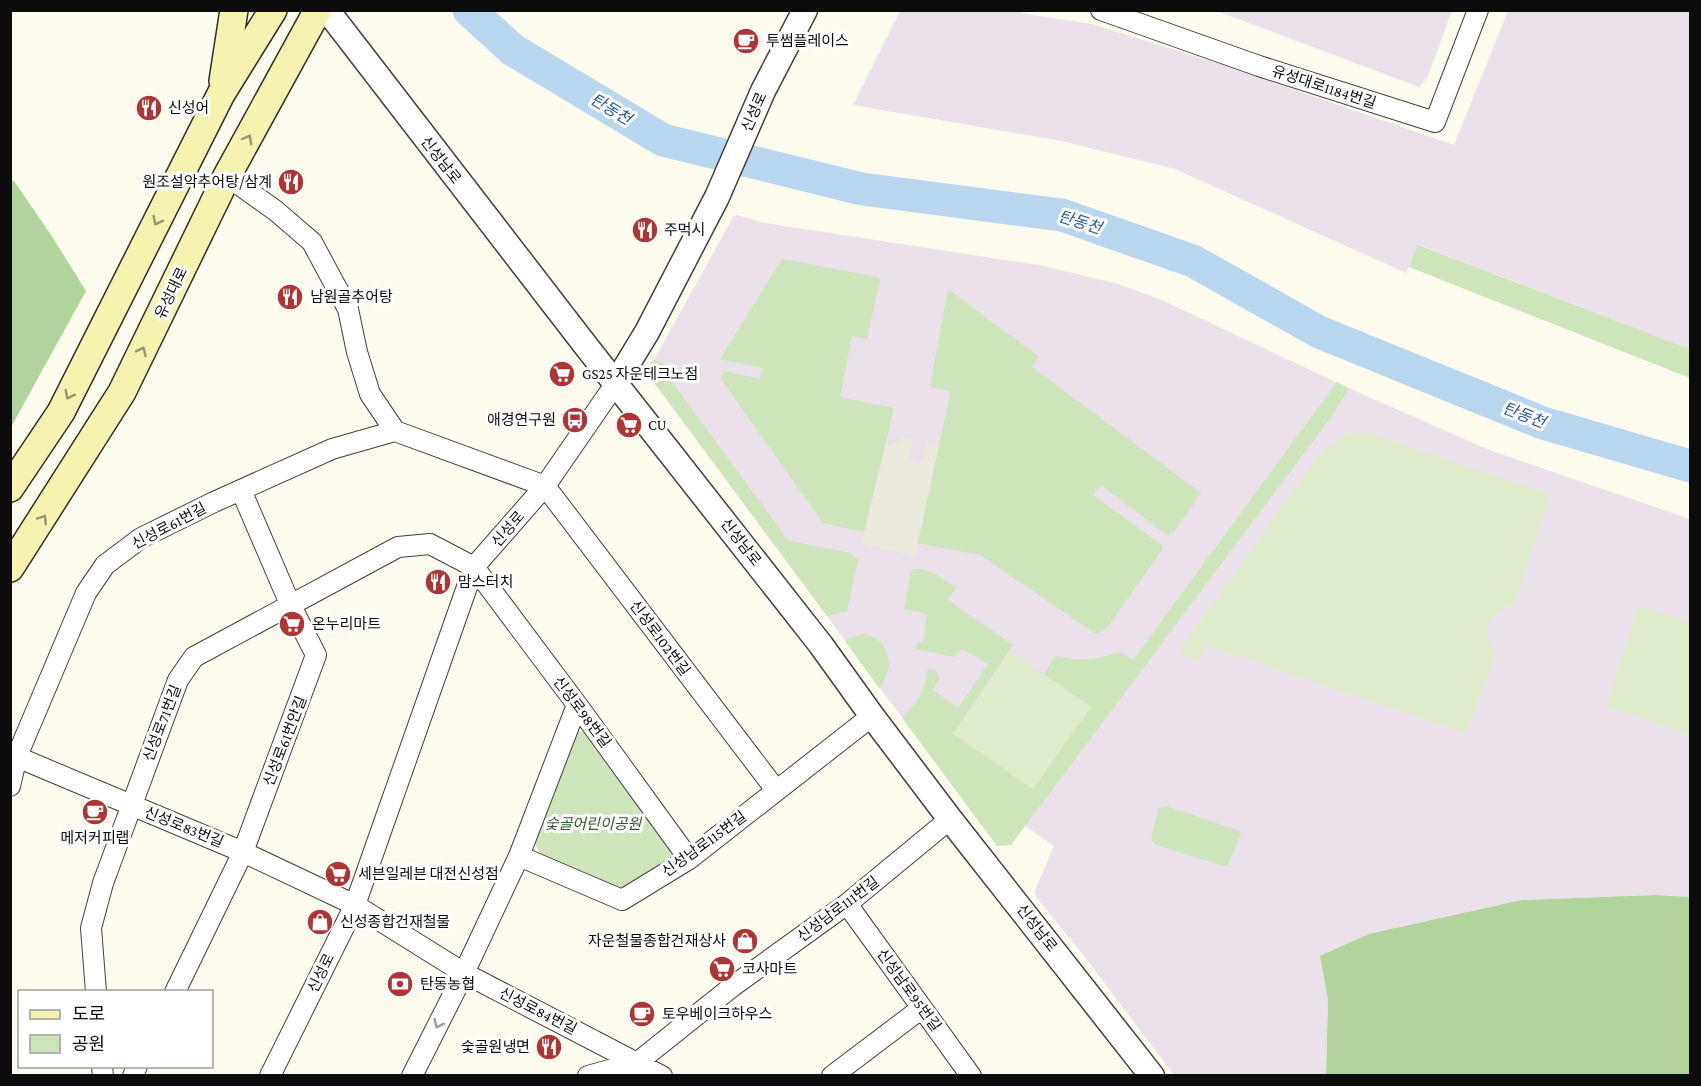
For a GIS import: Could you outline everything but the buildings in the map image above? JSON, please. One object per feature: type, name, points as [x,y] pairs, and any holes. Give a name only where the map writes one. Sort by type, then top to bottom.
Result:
[{"type":"main road","points":[[221,94],[234,10]]},
{"type":"main road","points":[[10,488],[61,412],[221,94],[273,10]]},
{"type":"main road","name":"유성대로","points":[[10,568],[122,392],[227,176],[318,10]]},
{"type":"street","name":"신성남로","points":[[327,10],[821,645],[950,819],[1152,1076]]},
{"type":"street","name":"신성로","points":[[270,1076],[355,905],[474,567],[545,486],[616,383],[647,332],[717,197],[764,91],[805,10]]},
{"type":"street","name":"유성대로1184번길","points":[[1101,10],[1259,66],[1435,122],[1478,10]]},
{"type":"street","points":[[227,176],[276,211],[312,242],[348,309],[357,352],[370,394],[394,431],[545,486]]},
{"type":"street","name":"신성로61번길","points":[[10,786],[15,774],[14,755],[86,593],[105,565],[141,538],[241,490],[332,449],[394,431]]},
{"type":"street","name":"신성로102번길","points":[[545,486],[776,790]]},
{"type":"street","name":"신성로61번안길","points":[[176,990],[243,852],[316,654],[290,604],[241,490]]},
{"type":"street","name":"신성로71번길","points":[[96,990],[92,927],[103,883],[178,680],[194,657],[398,547],[430,544],[474,567]]},
{"type":"street","name":"신성로98번길","points":[[474,567],[578,705],[689,859]]},
{"type":"street","points":[[412,1076],[519,856],[578,705]]},
{"type":"street","name":"신성남로115번길","points":[[519,856],[622,900],[689,859],[872,716]]},
{"type":"street","name":"신성로83번길","points":[[14,755],[243,852],[355,905]]},
{"type":"street","name":"신성남로111번길","points":[[638,1062],[733,986],[847,904],[950,819]]},
{"type":"street","name":"신성남로95번길","points":[[847,904],[971,1076]]},
{"type":"street","name":"신성로84번길","points":[[355,905],[464,973],[662,1076]]},
{"type":"street","points":[[832,1076],[922,1008]]},
{"type":"street","points":[[588,1076],[638,1062]]},
{"type":"shaded area","points":[[900,11],[1017,11],[1092,24],[1220,64],[1454,145],[1508,11],[1690,11],[1690,349],[1419,245],[1406,273],[1175,169],[1062,141],[853,105]]},
{"type":"shaded area","points":[[1217,11],[1452,11],[1427,78],[1419,87]]},
{"type":"shaded area","points":[[737,215],[765,223],[1044,266],[1118,284],[1162,300],[1342,385],[1489,450],[1690,519],[1690,897],[1655,895],[1522,900],[1320,956],[1328,1000],[1326,1075],[1174,1075],[1036,897],[1035,891],[1054,846],[1025,826],[1011,845],[997,846],[653,381],[650,363],[654,360],[733,217]]},
{"type":"shaded area","points":[[901,438],[913,440],[909,460],[922,463],[927,443],[939,445],[915,556],[861,544],[886,446],[899,442]]},
{"type":"green space","points":[[11,180],[14,181],[51,235],[86,291],[11,427]]},
{"type":"green space","points":[[1418,245],[1690,349],[1690,378],[1409,267]]},
{"type":"green space","points":[[782,259],[877,277],[880,280],[867,339],[852,336],[840,397],[894,408],[864,532],[823,523],[721,379],[725,371],[760,379],[762,368],[720,359]]},
{"type":"green space","points":[[948,289],[1038,356],[1032,367],[1201,493],[1174,532],[1167,535],[1101,485],[1093,495],[1162,545],[1162,550],[1107,628],[1096,634],[980,555],[917,543],[951,391],[930,387]]},
{"type":"green space","points":[[654,360],[665,364],[675,386],[785,536],[791,541],[851,553],[858,560],[847,611],[827,616],[653,381],[650,363]]},
{"type":"green space","points":[[1337,382],[1349,389],[1332,416],[1011,845],[997,846],[903,719],[920,695],[928,669],[936,670],[939,679],[933,690],[958,708],[988,664],[963,649],[954,657],[916,649],[917,643],[923,642],[927,614],[904,609],[911,570],[923,569],[956,587],[948,600],[1013,645],[953,734],[1090,708],[1044,675],[1053,658],[1057,656],[1088,659],[1120,652],[1133,660]]},
{"type":"green space","points":[[1366,432],[1544,492],[1548,501],[1514,604],[1496,613],[1488,624],[1489,637],[1496,655],[1466,733],[1206,645],[1200,661],[1184,656],[1181,649],[1322,451],[1344,435]]},
{"type":"green space","points":[[1639,606],[1690,623],[1690,735],[1606,706]]},
{"type":"green space","points":[[860,634],[878,640],[888,654],[888,671],[879,688],[845,641]]},
{"type":"green space","points":[[1011,651],[1091,707],[1033,789],[953,734]]},
{"type":"green space","name":"숯골어린이공원","points":[[581,731],[589,734],[673,847],[671,861],[621,891],[542,857],[533,840],[573,735]]},
{"type":"green space","points":[[1166,806],[1239,831],[1241,834],[1228,865],[1223,866],[1154,844],[1151,838],[1159,808]]},
{"type":"green space","points":[[1655,895],[1690,897],[1690,1075],[1326,1075],[1328,1000],[1320,956],[1369,934],[1522,900]]},
{"type":"waterway","name":"탄동천","points":[[469,10],[513,50],[663,140],[862,189],[1062,215],[1193,261],[1319,332],[1543,423],[1690,466]]},
{"type":"place","name":"투썸플레이스","points":[[746,41]]},
{"type":"place","name":"신성어","points":[[149,108]]},
{"type":"place","name":"원조설악추어탕/삼계","points":[[291,182]]},
{"type":"place","name":"주먹시","points":[[645,230]]},
{"type":"place","name":"남원골추어탕","points":[[290,297]]},
{"type":"place","name":"GS25 자운테크노점","points":[[562,374]]},
{"type":"place","name":"애경연구원","points":[[575,420]]},
{"type":"place","name":"CU","points":[[629,425]]},
{"type":"place","name":"맘스터치","points":[[438,582]]},
{"type":"place","name":"온누리마트","points":[[292,624]]},
{"type":"place","name":"메저커피랩","points":[[95,812]]},
{"type":"place","name":"세븐일레븐 대전신성점","points":[[338,874]]},
{"type":"place","name":"신성종합건재철물","points":[[320,922]]},
{"type":"place","name":"자운철물종합건재상사","points":[[745,941]]},
{"type":"place","name":"코사마트","points":[[722,969]]},
{"type":"place","name":"탄동농협","points":[[400,984]]},
{"type":"place","name":"토우베이크하우스","points":[[642,1014]]},
{"type":"place","name":"숯골원냉면","points":[[549,1047]]}]
